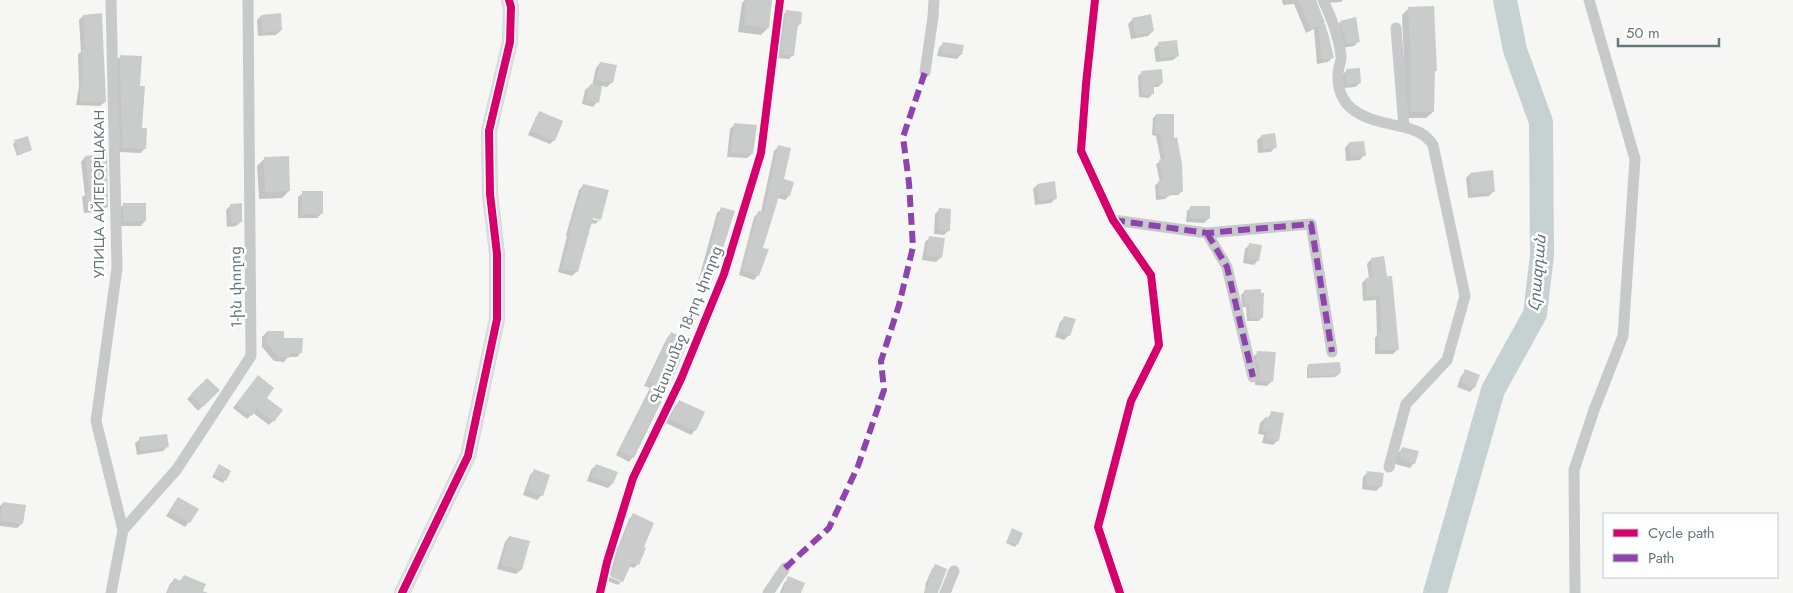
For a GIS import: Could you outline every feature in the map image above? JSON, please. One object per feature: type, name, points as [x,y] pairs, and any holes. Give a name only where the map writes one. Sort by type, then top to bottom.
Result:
[{"type":"street","name":"УЛИЦА АЙГЕГОРЦАКАН","points":[[111,0],[117,268],[96,421],[122,530],[111,593]]},
{"type":"street","name":"1-ին փողոց","points":[[122,530],[177,469],[252,356],[248,0]]},
{"type":"street","points":[[402,593],[468,456],[497,319],[497,254],[490,194],[489,131],[510,42],[511,6],[509,0]]},
{"type":"street","name":"Գետամեջ 18-րդ փողոց","points":[[600,593],[633,478],[681,379],[724,274],[753,181],[761,153],[780,0]]},
{"type":"street","points":[[925,72],[934,0]]},
{"type":"street","points":[[1095,0],[1081,151],[1113,220],[1151,275],[1159,345],[1131,401],[1098,527],[1120,593]]},
{"type":"street","points":[[1323,0],[1332,20],[1341,58],[1337,72],[1342,96],[1348,105],[1380,122],[1422,133],[1433,145],[1465,296],[1447,360],[1406,404],[1389,467]]},
{"type":"street","points":[[1575,593],[1574,470],[1594,410],[1623,336],[1635,159],[1589,0]]},
{"type":"street","points":[[1396,28],[1404,127]]},
{"type":"street","points":[[1113,220],[1207,233],[1311,224],[1332,352]]},
{"type":"street","points":[[1207,233],[1227,268],[1253,377]]},
{"type":"street","points":[[768,593],[785,568]]},
{"type":"street","points":[[945,593],[954,571]]},
{"type":"building","points":[[747,0],[772,0],[769,28],[744,25]]},
{"type":"building","points":[[1298,0],[1316,0],[1325,23],[1323,24],[1325,24],[1334,58],[1322,60],[1318,26],[1310,29]]},
{"type":"building","points":[[1434,6],[1437,71],[1435,71],[1434,112],[1410,112],[1411,76],[1408,7]]},
{"type":"building","points":[[786,10],[802,12],[801,24],[798,24],[794,56],[781,54]]},
{"type":"building","points":[[102,13],[106,102],[80,101],[82,49],[85,49],[83,15]]},
{"type":"building","points":[[281,13],[282,30],[262,33],[261,15]]},
{"type":"building","points":[[1151,14],[1154,31],[1136,35],[1132,18]]},
{"type":"building","points":[[1356,17],[1360,42],[1347,44],[1340,21]]},
{"type":"building","points":[[1177,40],[1179,56],[1160,58],[1158,42]]},
{"type":"building","points":[[943,42],[964,45],[962,55],[941,52]]},
{"type":"building","points":[[120,55],[142,56],[140,86],[145,86],[142,128],[147,128],[146,149],[122,148]]},
{"type":"building","points":[[600,62],[617,65],[613,83],[596,80]]},
{"type":"building","points":[[1360,68],[1361,83],[1346,84],[1346,69]]},
{"type":"building","points":[[1162,69],[1163,83],[1154,84],[1154,94],[1142,94],[1141,71]]},
{"type":"building","points":[[590,84],[602,87],[599,103],[586,100]]},
{"type":"building","points":[[539,111],[563,121],[555,141],[531,131]]},
{"type":"building","points":[[1156,114],[1174,114],[1174,138],[1177,137],[1182,164],[1183,192],[1169,193],[1170,196],[1160,197],[1158,181],[1163,180],[1159,160],[1165,159],[1160,133],[1155,133]]},
{"type":"building","points":[[734,123],[757,125],[753,154],[731,152]]},
{"type":"building","points":[[1275,133],[1277,148],[1263,149],[1261,135]]},
{"type":"building","points":[[28,136],[32,150],[19,155],[14,140]]},
{"type":"building","points":[[1364,141],[1366,156],[1351,157],[1349,142]]},
{"type":"building","points":[[778,145],[791,148],[784,179],[794,182],[790,196],[780,193],[763,248],[769,249],[759,276],[742,270],[758,211],[764,212]]},
{"type":"building","points":[[107,153],[108,207],[88,209],[86,192],[89,191],[85,156]]},
{"type":"building","points":[[289,156],[290,191],[265,192],[264,157]]},
{"type":"building","points":[[1493,170],[1495,192],[1472,194],[1470,173]]},
{"type":"building","points":[[1055,181],[1057,199],[1039,201],[1037,184]]},
{"type":"building","points":[[583,184],[609,190],[601,220],[593,218],[578,272],[562,268],[571,231],[569,231]]},
{"type":"building","points":[[302,191],[323,191],[323,214],[302,214]]},
{"type":"building","points":[[123,203],[146,203],[146,221],[123,222]]},
{"type":"building","points":[[242,203],[242,222],[231,223],[230,204]]},
{"type":"building","points":[[1190,206],[1210,206],[1210,219],[1190,218]]},
{"type":"building","points":[[721,207],[735,211],[712,282],[702,277]]},
{"type":"building","points":[[939,208],[951,209],[950,231],[938,230]]},
{"type":"building","points":[[929,236],[945,238],[942,258],[926,255]]},
{"type":"building","points":[[1249,243],[1262,245],[1259,261],[1247,259]]},
{"type":"building","points":[[1384,256],[1387,276],[1392,276],[1399,350],[1379,350],[1378,332],[1381,332],[1380,296],[1367,297],[1366,278],[1373,277],[1371,258]]},
{"type":"building","points":[[1261,289],[1261,293],[1264,293],[1263,318],[1250,318],[1249,304],[1245,304],[1244,290]]},
{"type":"building","points":[[1064,316],[1076,319],[1070,336],[1058,332]]},
{"type":"building","points":[[267,331],[284,331],[284,338],[303,338],[302,353],[290,353],[289,358],[279,357],[266,342]]},
{"type":"building","points":[[671,332],[689,340],[674,376],[634,458],[619,451],[654,384],[648,381]]},
{"type":"building","points":[[1257,351],[1276,352],[1273,382],[1259,381],[1260,364],[1258,364],[1256,359]]},
{"type":"building","points":[[1340,362],[1341,373],[1338,373],[1339,375],[1309,376],[1308,364]]},
{"type":"building","points":[[1465,369],[1480,375],[1475,388],[1460,382]]},
{"type":"building","points":[[258,375],[274,388],[267,398],[283,410],[274,422],[257,409],[252,416],[236,404]]},
{"type":"building","points":[[207,378],[220,390],[203,407],[191,394]]},
{"type":"building","points":[[679,400],[705,412],[696,431],[670,419]]},
{"type":"building","points":[[1271,411],[1284,413],[1279,441],[1266,438],[1268,431],[1262,430],[1265,417],[1270,418]]},
{"type":"building","points":[[167,434],[169,447],[141,451],[139,437]]},
{"type":"building","points":[[1402,447],[1419,451],[1415,464],[1399,459]]},
{"type":"building","points":[[219,464],[231,471],[226,481],[213,475]]},
{"type":"building","points":[[596,464],[618,472],[613,484],[591,476]]},
{"type":"building","points":[[534,469],[550,475],[543,496],[527,490]]},
{"type":"building","points":[[1367,471],[1384,473],[1382,487],[1366,485]]},
{"type":"building","points":[[178,497],[199,509],[190,523],[169,511]]},
{"type":"building","points":[[3,502],[26,505],[23,524],[0,521]]},
{"type":"building","points":[[633,513],[654,523],[639,565],[632,562],[623,582],[611,577],[619,547]]},
{"type":"building","points":[[1012,528],[1023,533],[1018,545],[1007,541]]},
{"type":"building","points":[[509,536],[530,541],[522,570],[501,565]]},
{"type":"building","points":[[935,564],[947,569],[938,593],[925,593],[928,581]]},
{"type":"building","points":[[184,575],[206,584],[203,591],[208,593],[168,593],[174,578],[181,581]]},
{"type":"building","points":[[788,576],[805,583],[801,593],[782,593]]},
{"type":"waterway","name":"Հրազդան","points":[[1435,593],[1493,390],[1535,314],[1542,255],[1541,122],[1515,50],[1505,0]]},
{"type":"marked path","points":[[785,568],[829,528],[858,466],[884,390],[881,361],[899,305],[913,247],[909,183],[903,137],[925,72]]},
{"type":"marked path","points":[[1113,220],[1207,233],[1311,224],[1332,352]]},
{"type":"marked path","points":[[1207,233],[1227,267],[1253,377]]},
{"type":"cycle path","points":[[402,593],[468,456],[497,319],[497,254],[490,194],[489,131],[510,42],[511,7],[509,0]]},
{"type":"cycle path","points":[[600,593],[607,562],[633,478],[681,379],[724,274],[761,153],[780,0]]},
{"type":"cycle path","points":[[1095,0],[1081,151],[1113,220],[1151,275],[1159,345],[1131,401],[1098,527],[1120,593]]}]
